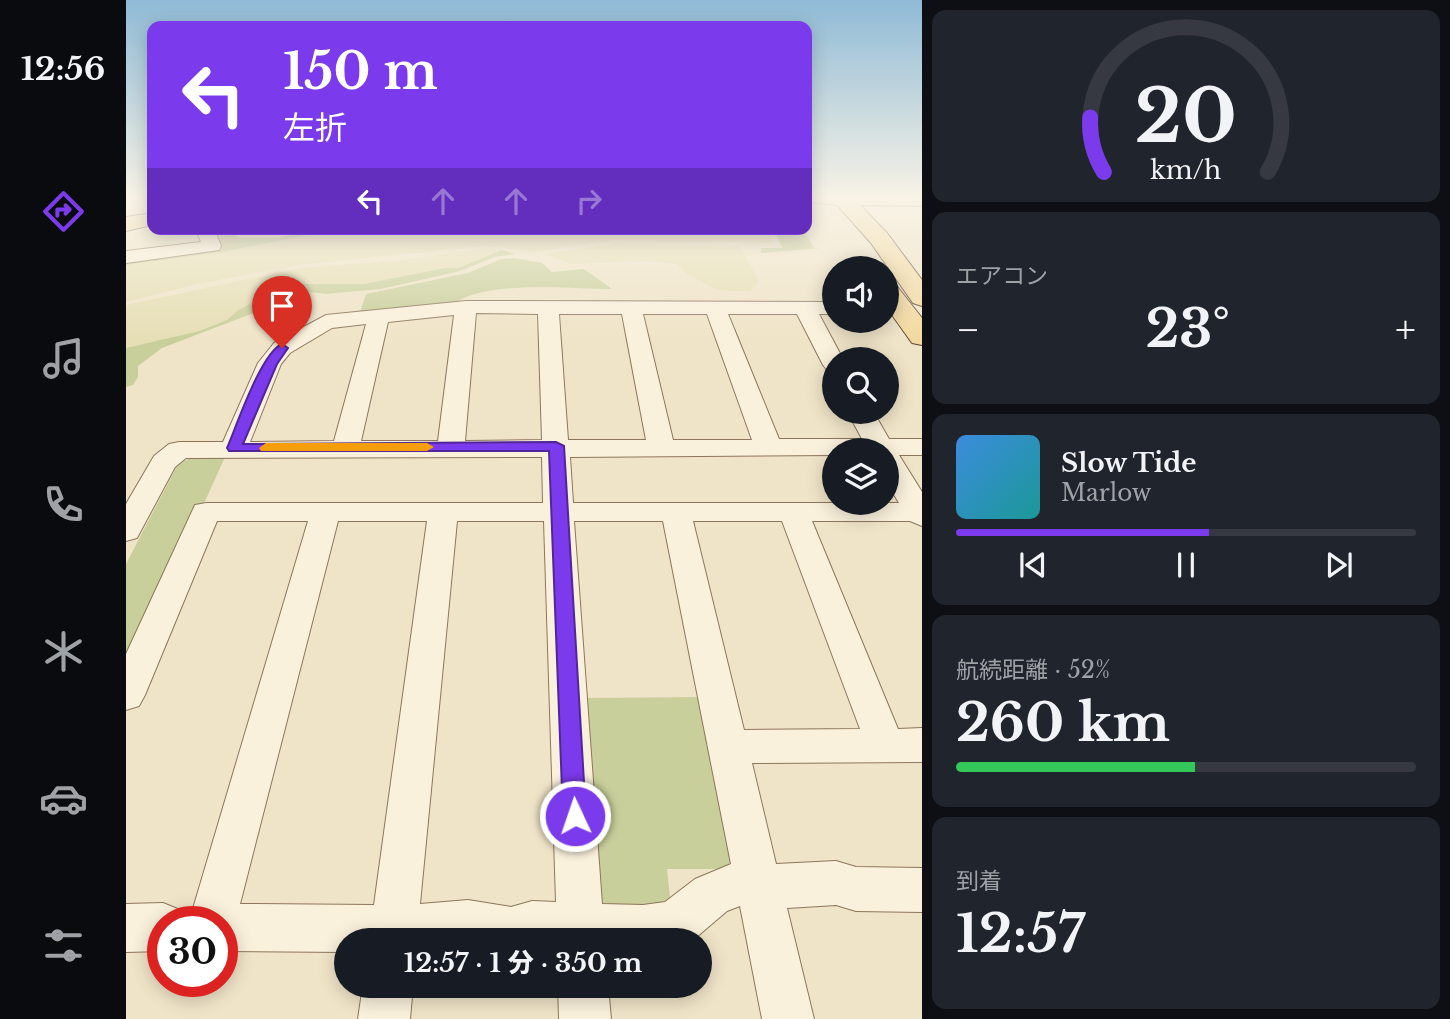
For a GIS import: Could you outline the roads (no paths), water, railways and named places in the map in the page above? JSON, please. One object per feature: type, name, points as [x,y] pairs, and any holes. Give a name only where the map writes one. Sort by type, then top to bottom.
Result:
[{"type":"main road","points":[[899,301],[922,337]]},
{"type":"street","points":[[126,257],[212,246]]},
{"type":"street","points":[[451,447],[466,307]]},
{"type":"street","points":[[234,448],[271,363],[282,348],[326,322],[466,307],[822,307]]},
{"type":"street","points":[[548,307],[581,928]]},
{"type":"street","points":[[631,307],[661,447]]},
{"type":"street","points":[[715,307],[768,446]]},
{"type":"street","points":[[804,307],[825,347]]},
{"type":"street","points":[[346,447],[379,316]]},
{"type":"street","points":[[126,531],[164,462],[179,450],[556,446],[822,448]]},
{"type":"street","points":[[899,449],[922,446]]},
{"type":"street","points":[[899,478],[920,514]]},
{"type":"street","points":[[126,695],[206,512],[920,514]]},
{"type":"street","points":[[216,906],[325,513]]},
{"type":"street","points":[[394,928],[443,513]]},
{"type":"street","points":[[676,513],[788,1019]]},
{"type":"street","points":[[728,747],[904,745],[794,513]]},
{"type":"street","points":[[649,928],[674,924],[711,895],[737,884],[759,887],[836,883],[856,889],[922,890]]},
{"type":"street","points":[[438,928],[468,924],[493,928]]},
{"type":"street","points":[[522,928],[532,925],[550,928]]},
{"type":"street","points":[[126,928],[147,928]]},
{"type":"street","points":[[238,928],[334,932]]},
{"type":"street","points":[[384,1019],[386,998]]},
{"type":"street","points":[[584,998],[585,1019]]}]
